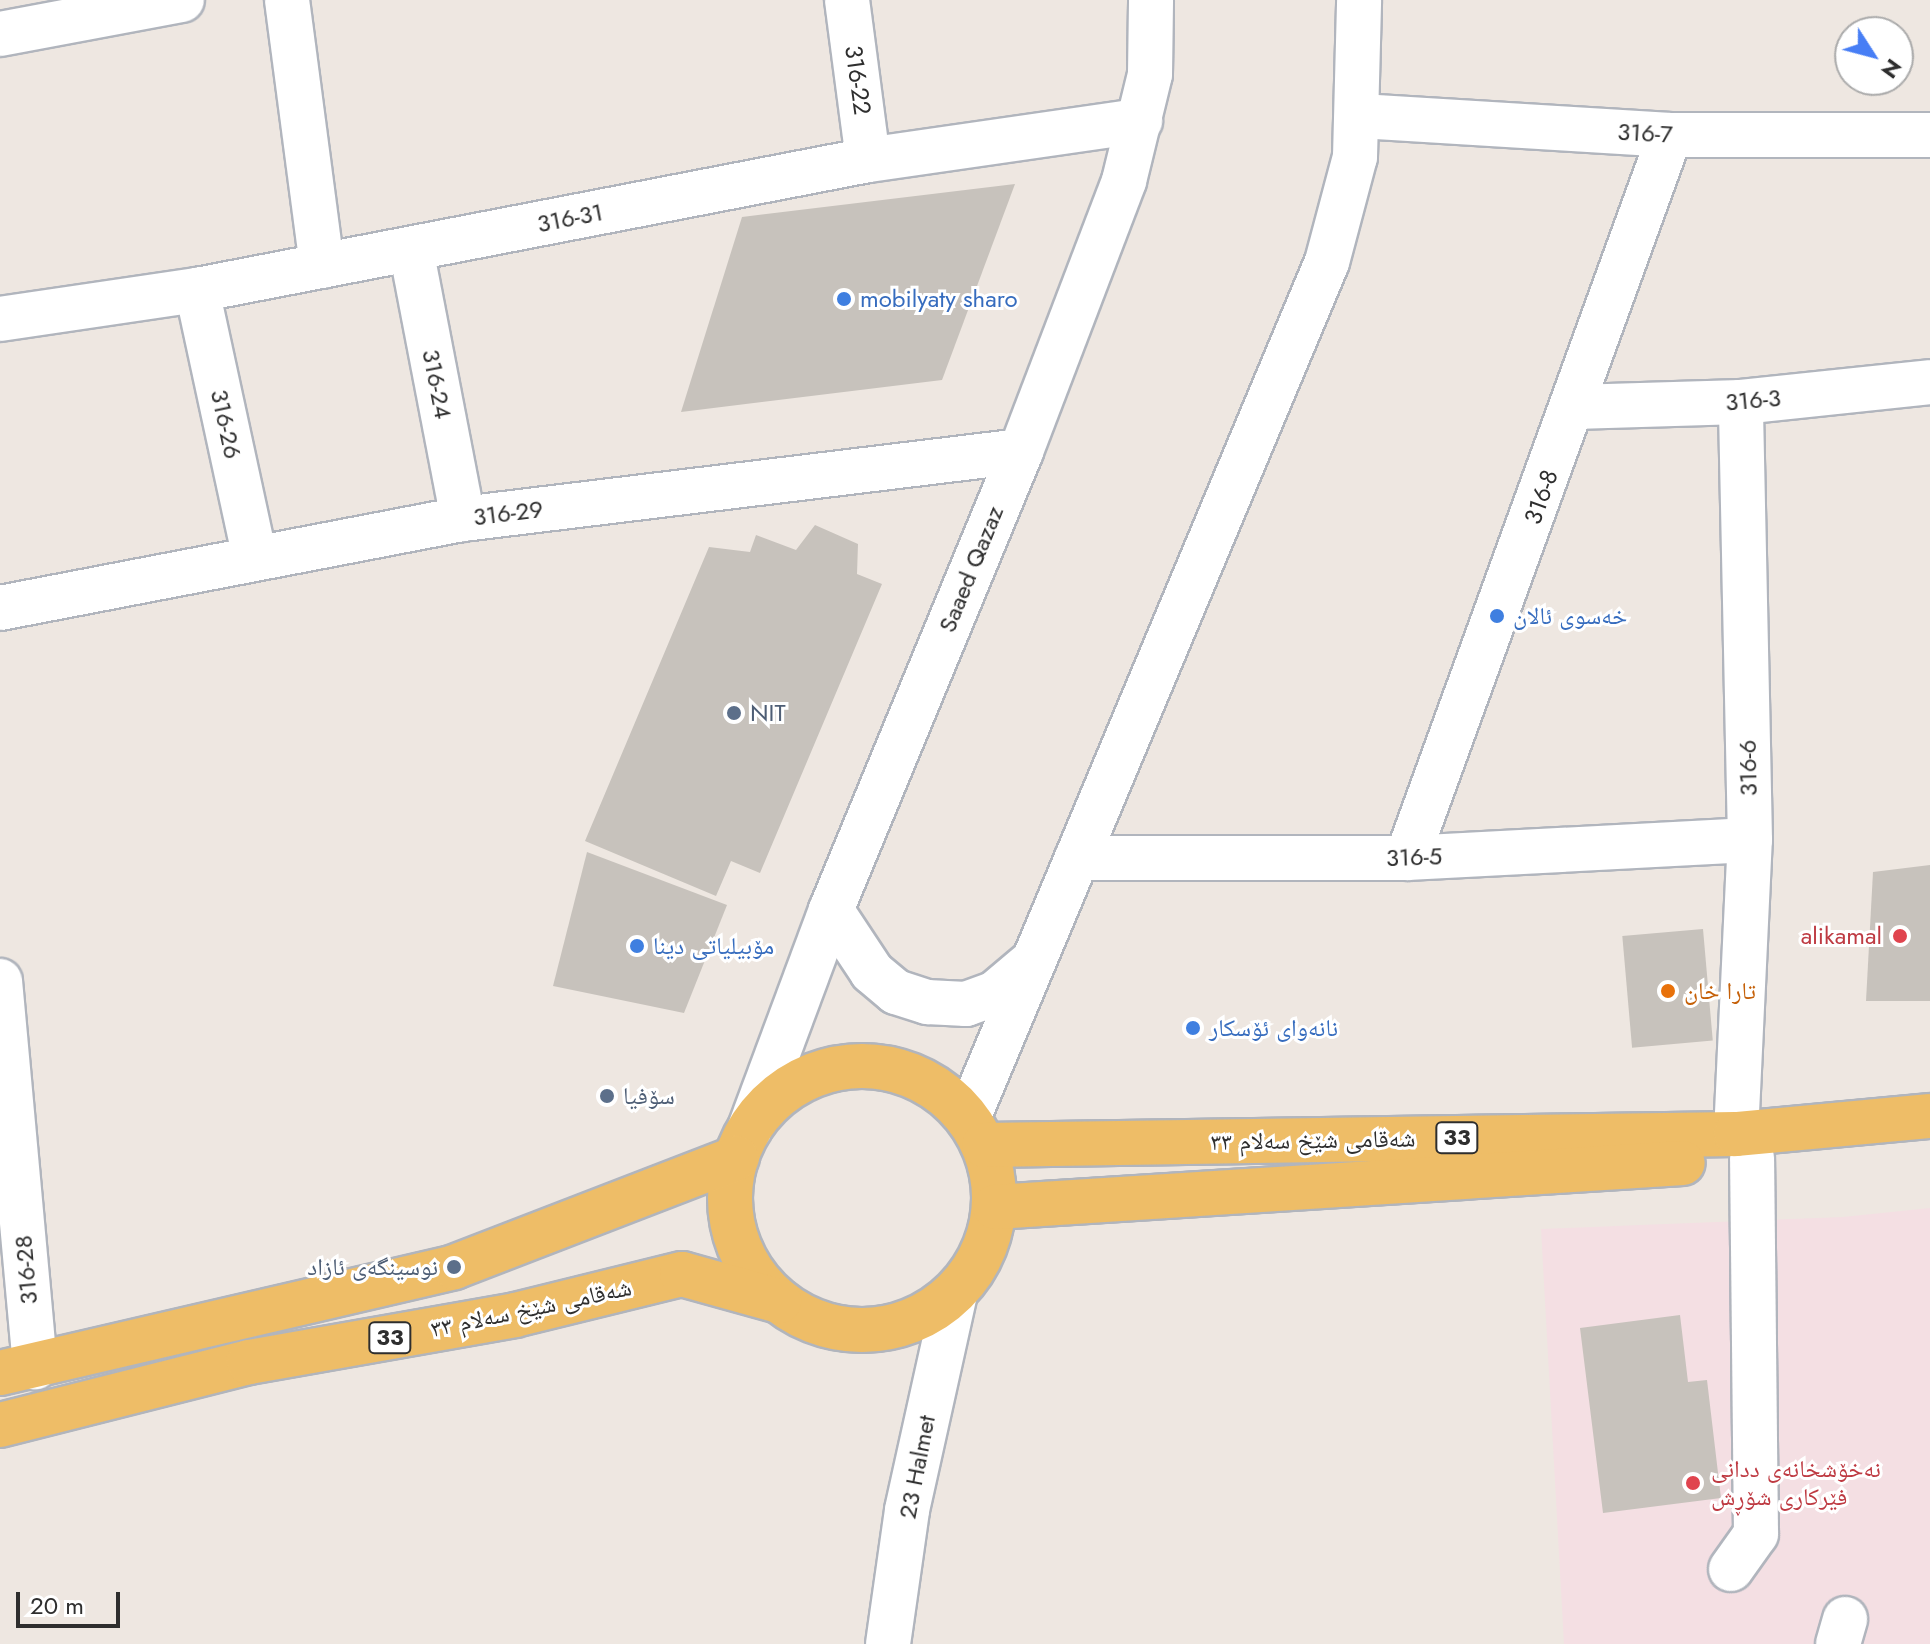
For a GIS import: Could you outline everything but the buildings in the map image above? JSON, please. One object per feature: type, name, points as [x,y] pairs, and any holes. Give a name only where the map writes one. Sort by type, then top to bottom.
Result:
[{"type":"main road","name":"33","points":[[17,1370],[454,1267],[744,1143],[796,1084],[856,1066],[918,1078],[946,1095],[976,1131]]},
{"type":"main road","name":"شەقامی شێخ سەلام ٣٣","points":[[995,1207],[1744,1146],[1930,1116]]},
{"type":"main road","name":"شەقامی شێخ سەلام ٣٣","points":[[744,1143],[731,1189],[737,1236],[757,1279],[779,1301],[807,1318],[868,1330],[900,1325],[955,1293],[975,1268],[995,1207],[976,1131],[1744,1146],[1930,1146]]},
{"type":"main road","name":"شەقامی شێخ سەلام ٣٣","points":[[0,1425],[249,1362],[515,1315],[682,1274],[779,1301]]},
{"type":"street","points":[[287,0],[322,266]]},
{"type":"street","name":"316-22","points":[[847,0],[868,160]]},
{"type":"street","name":"Saaed Qazaz","points":[[744,1143],[831,910],[1021,451],[1124,181],[1150,74],[1151,0]]},
{"type":"street","points":[[976,1131],[1035,959],[1327,262],[1346,200],[1360,116],[1359,0]]},
{"type":"street","points":[[3,22],[169,1]]},
{"type":"street","name":"316-7","points":[[1360,116],[1670,135],[1930,135]]},
{"type":"street","name":"316-31","points":[[0,319],[197,290],[868,160],[1140,121]]},
{"type":"street","name":"316-8","points":[[1407,858],[1574,407],[1670,135]]},
{"type":"street","name":"316-24","points":[[411,249],[463,519]]},
{"type":"street","name":"316-26","points":[[197,290],[255,558]]},
{"type":"street","name":"316-3","points":[[1574,407],[1741,402],[1930,382]]},
{"type":"street","name":"316-6","points":[[1731,1569],[1756,1534],[1744,1146],[1750,840],[1741,402]]},
{"type":"street","name":"316-29","points":[[0,608],[463,519],[1021,451]]},
{"type":"street","name":"316-5","points":[[1077,858],[1407,858],[1750,840]]},
{"type":"street","points":[[831,910],[872,972],[896,992],[927,1002],[966,1004],[994,994],[1035,959]]},
{"type":"street","name":"316-28","points":[[0,981],[17,1370]]},
{"type":"street","name":"23 Halmet","points":[[888,1644],[907,1510],[955,1293]]},
{"type":"shaded area","name":"نەخۆشخانەی ددانی فێرکاری شۆڕش","points":[[1930,1208],[1930,1644],[1564,1644],[1541,1229],[1843,1217]]},
{"type":"place","name":"mobilyaty sharo","points":[[844,299]]},
{"type":"place","name":"خەسوی ئالان","points":[[1497,616]]},
{"type":"place","name":"NIT","points":[[734,713]]},
{"type":"place","name":"alikamal","points":[[1900,936]]},
{"type":"place","name":"مۆبیلیاتی دینا","points":[[637,946]]},
{"type":"place","name":"تارا خان","points":[[1668,991]]},
{"type":"place","name":"نانەوای ئۆسکار","points":[[1193,1028]]},
{"type":"place","name":"سۆفیا","points":[[607,1096]]},
{"type":"place","name":"نوسینگەی ئازاد","points":[[454,1267]]},
{"type":"place","name":"نەخۆشخانەی ددانی فێرکاری شۆڕش","points":[[1693,1483]]}]
